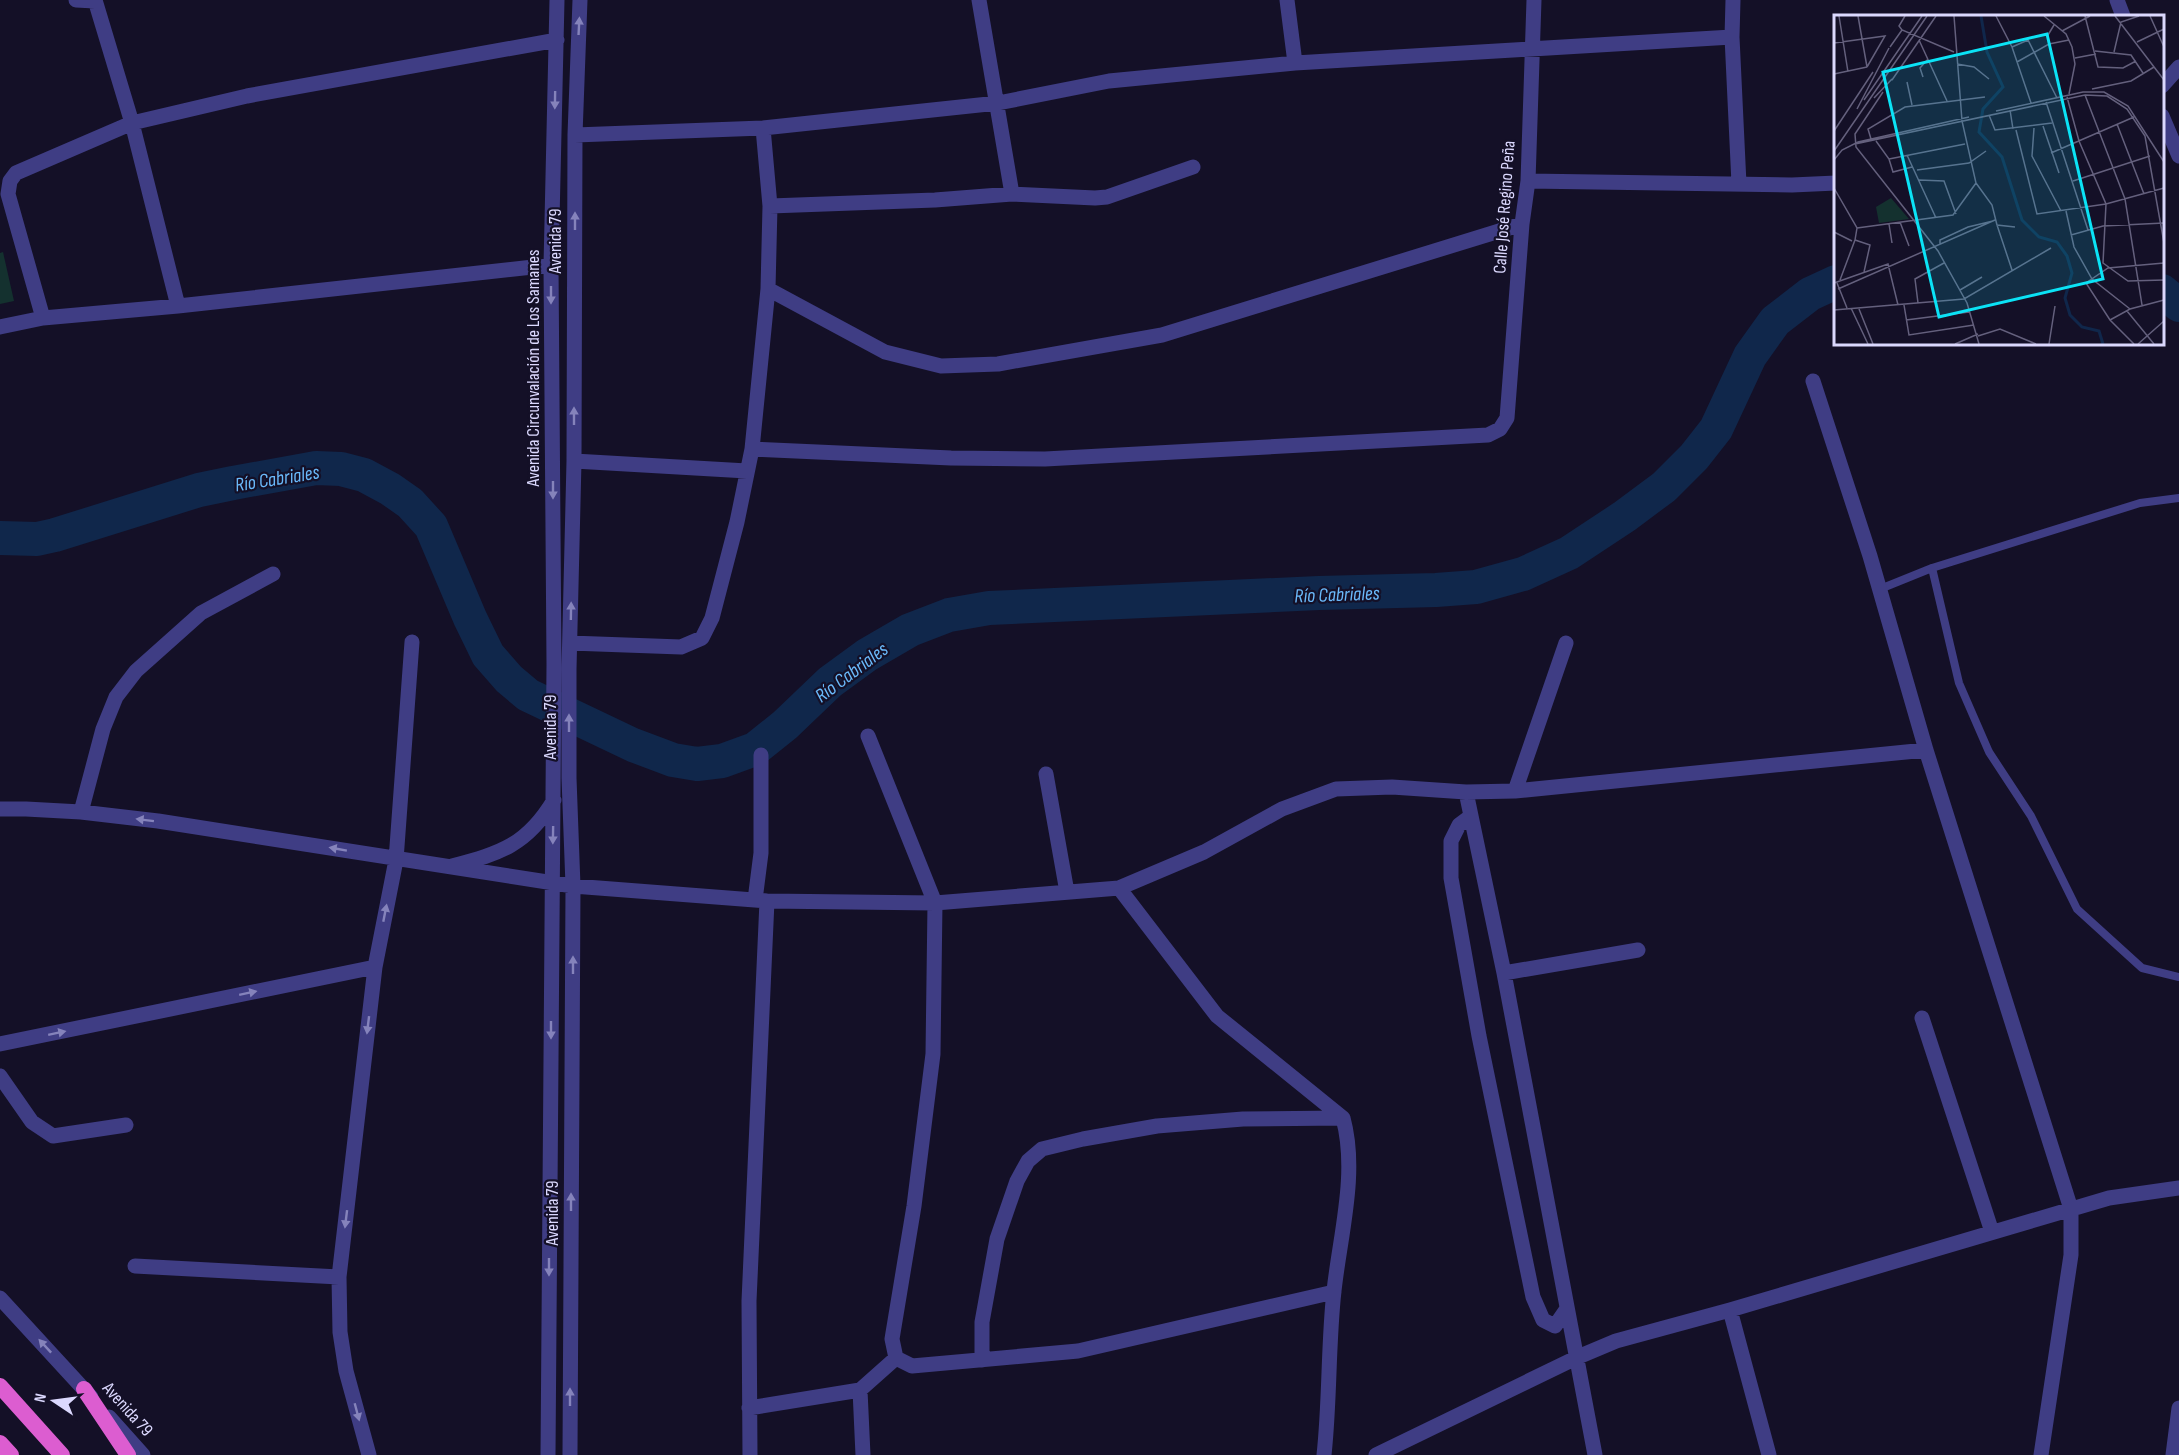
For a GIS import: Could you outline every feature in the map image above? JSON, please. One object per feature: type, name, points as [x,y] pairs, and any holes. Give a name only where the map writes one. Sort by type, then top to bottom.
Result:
[{"type":"highway","points":[[0,1386],[62,1455]]},
{"type":"highway","points":[[84,1389],[128,1455]]},
{"type":"highway","points":[[0,1443],[11,1455]]},
{"type":"street","points":[[76,0],[95,0],[132,123],[178,306]]},
{"type":"street","name":"Avenida Circunvalación de Los Samanes","points":[[554,664],[551,265],[557,0]]},
{"type":"street","name":"Avenida 79","points":[[548,1455],[552,883],[554,800],[562,777],[570,643],[574,461],[575,135],[580,0]]},
{"type":"street","points":[[979,0],[1012,194]]},
{"type":"street","points":[[1287,0],[1295,63]]},
{"type":"street","name":"Calle José Regino Peña","points":[[752,449],[951,458],[1045,459],[1488,435],[1500,429],[1507,418],[1522,224],[1528,181],[1534,0]]},
{"type":"street","points":[[1733,0],[1732,37],[1739,184]]},
{"type":"street","points":[[2117,0],[2124,15]]},
{"type":"street","points":[[575,135],[763,128],[998,103],[1109,81],[1295,63],[1732,37]]},
{"type":"street","points":[[43,318],[8,194],[10,181],[16,173],[132,123],[247,96],[557,40]]},
{"type":"street","points":[[2164,85],[2179,67]]},
{"type":"street","points":[[2164,118],[2179,156]]},
{"type":"street","points":[[570,643],[681,646],[702,638],[712,618],[737,522],[752,449],[768,289],[770,206],[763,128]]},
{"type":"street","points":[[770,206],[935,200],[1012,194],[1107,197],[1193,166]]},
{"type":"street","points":[[1528,181],[1834,183]]},
{"type":"street","points":[[768,289],[885,352],[941,366],[998,364],[1162,335],[1522,224]]},
{"type":"street","points":[[0,327],[43,318],[178,306],[551,265]]},
{"type":"street","points":[[1813,381],[1880,589],[1926,750],[2071,1209],[2071,1255],[2041,1455]]},
{"type":"street","points":[[574,461],[747,471]]},
{"type":"street","points":[[81,812],[103,729],[116,697],[129,680],[201,613],[273,574]]},
{"type":"street","points":[[369,1455],[346,1371],[340,1332],[339,1277],[375,967],[396,860],[412,642]]},
{"type":"street","points":[[1515,791],[1566,643]]},
{"type":"street","name":"Avenida 79","points":[[554,664],[573,886],[570,1455]]},
{"type":"street","points":[[868,736],[935,903],[933,1054],[914,1206],[892,1339],[896,1358]]},
{"type":"street","points":[[0,810],[81,812],[243,834],[396,860],[573,886],[761,900],[935,903],[1119,888],[1204,852],[1281,809],[1336,789],[1392,787],[1466,792],[1515,791],[1926,750]]},
{"type":"street","points":[[750,1455],[749,1301],[761,900],[761,755]]},
{"type":"street","points":[[1046,774],[1067,892]]},
{"type":"street","points":[[1466,792],[1504,973],[1595,1455]]},
{"type":"street","points":[[447,868],[489,856],[525,837],[542,820],[554,800]]},
{"type":"street","points":[[1471,816],[1460,825],[1451,841],[1451,878],[1479,1036],[1533,1297],[1543,1320],[1555,1326],[1566,1310]]},
{"type":"street","points":[[1119,888],[1217,1016],[1343,1118],[1349,1140],[1348,1172],[1334,1292],[1324,1455]]},
{"type":"street","points":[[1504,973],[1638,950]]},
{"type":"street","points":[[0,1044],[375,967]]},
{"type":"street","points":[[1922,1018],[1992,1232]]},
{"type":"street","points":[[0,1076],[32,1122],[53,1136],[126,1125]]},
{"type":"street","points":[[982,1360],[982,1322],[997,1239],[1017,1181],[1028,1161],[1042,1149],[1157,1126],[1243,1119],[1343,1118]]},
{"type":"street","points":[[1376,1455],[1578,1357],[1616,1341],[1730,1310],[2109,1198],[2179,1188]]},
{"type":"street","points":[[135,1266],[339,1277]]},
{"type":"street","points":[[896,1358],[912,1366],[1078,1351],[1334,1292]]},
{"type":"street","name":"Avenida 79","points":[[0,1298],[144,1455]]},
{"type":"street","points":[[1730,1310],[1769,1455]]},
{"type":"street","points":[[749,1408],[860,1390],[896,1358]]},
{"type":"street","points":[[860,1390],[863,1455]]},
{"type":"street","points":[[2173,1455],[2179,1408]]},
{"type":"lane","points":[[1880,589],[1932,568],[2140,503],[2179,498]]},
{"type":"lane","points":[[1932,568],[1959,683],[1989,752],[2031,816],[2077,909],[2142,968],[2179,977]]},
{"type":"green space","points":[[3,252],[14,301],[0,304],[0,253]]},
{"type":"waterway","name":"Río Cabriales","points":[[0,538],[37,539],[199,490],[316,468],[341,469],[364,475],[410,503],[431,526],[488,655],[509,679],[528,695],[633,745],[673,760],[697,764],[722,761],[755,749],[785,725],[830,682],[867,655],[910,630],[949,615],[989,608],[1436,590],[1476,587],[1523,574],[1569,553],[1664,487],[1694,457],[1716,429],[1750,356],[1775,321],[1810,294],[1834,283]]},
{"type":"waterway","name":"Río Cabriales","points":[[2164,293],[2179,305]]}]
